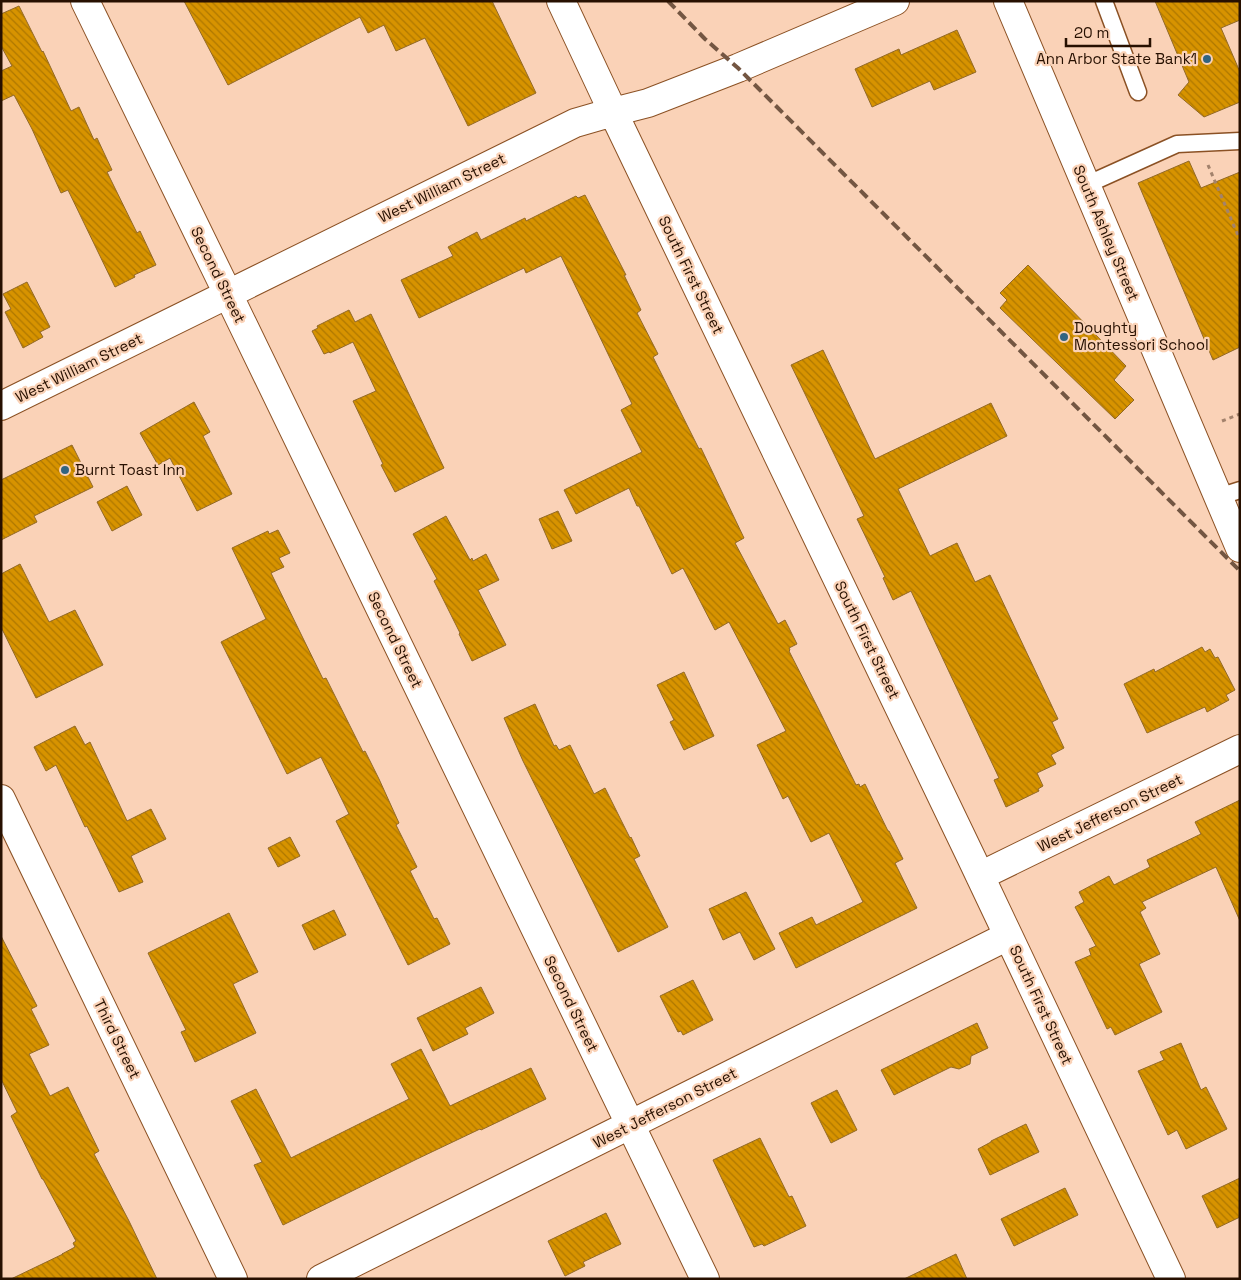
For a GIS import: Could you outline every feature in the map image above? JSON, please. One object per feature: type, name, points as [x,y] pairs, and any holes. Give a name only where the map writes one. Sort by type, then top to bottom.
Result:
[{"type":"street","name":"Second Street","points":[[84,1],[705,1279]]},
{"type":"street","name":"South First Street","points":[[561,1],[1171,1279]]},
{"type":"street","name":"West William Street","points":[[1,406],[575,123],[648,103],[738,68],[896,1]]},
{"type":"street","name":"South Ashley Street","points":[[1008,1],[1086,185],[1229,494],[1240,548]]},
{"type":"street","name":"West Jefferson Street","points":[[980,876],[1240,749]]},
{"type":"street","name":"Third Street","points":[[1,799],[233,1279]]},
{"type":"street","name":"West Jefferson Street","points":[[321,1279],[1008,936]]},
{"type":"lane","points":[[1104,1],[1138,92]]},
{"type":"lane","points":[[1086,185],[1177,144],[1240,141]]},
{"type":"path","points":[[1199,143],[1240,240]]},
{"type":"path","points":[[1222,421],[1240,414]]},
{"type":"building","points":[[184,1],[492,1],[536,93],[468,126],[425,38],[396,51],[384,25],[368,33],[360,17],[228,85]]},
{"type":"building","name":"Ann Arbor State Bank1","points":[[1155,1],[1240,1],[1240,20],[1221,28],[1240,72],[1240,102],[1204,117],[1178,95],[1189,82]]},
{"type":"building","points":[[19,6],[43,51],[71,111],[79,107],[94,140],[97,138],[112,170],[107,172],[137,233],[140,231],[156,265],[134,275],[135,277],[115,287],[68,190],[61,193],[32,129],[14,95],[1,101],[1,71],[12,66],[1,46],[1,14]]},
{"type":"building","points":[[957,30],[976,72],[934,90],[930,81],[872,107],[855,69],[899,49],[901,55]]},
{"type":"building","points":[[1189,161],[1201,188],[1240,172],[1240,347],[1213,360],[1138,183]]},
{"type":"building","points":[[585,195],[626,275],[624,275],[641,310],[637,313],[658,354],[653,357],[699,449],[701,448],[744,538],[735,543],[778,624],[785,620],[797,644],[789,648],[789,651],[856,785],[859,784],[860,787],[865,784],[903,859],[895,863],[917,908],[796,968],[779,933],[812,917],[816,925],[863,902],[829,833],[811,842],[788,796],[783,799],[757,745],[786,731],[729,622],[715,630],[683,568],[672,574],[629,488],[576,514],[564,490],[642,452],[621,410],[632,404],[561,256],[526,273],[524,268],[419,318],[401,280],[453,256],[448,247],[477,232],[481,240],[525,218],[526,221],[576,196],[578,198]]},
{"type":"building","name":"Doughty Montessori School","points":[[1028,265],[1126,366],[1114,380],[1134,400],[1115,419],[1000,308],[1007,300],[1000,293]]},
{"type":"building","points":[[27,282],[50,327],[40,332],[43,337],[23,348],[5,312],[11,309],[3,294]]},
{"type":"building","points":[[349,310],[355,322],[371,314],[444,468],[395,492],[353,401],[376,391],[353,342],[324,354],[312,331],[318,328],[317,326]]},
{"type":"building","points":[[823,350],[875,459],[991,403],[1007,436],[898,489],[930,556],[957,543],[975,582],[990,575],[1058,719],[1052,722],[1064,748],[1051,755],[1056,764],[1037,773],[1043,786],[1038,789],[1039,791],[1006,807],[994,780],[999,778],[911,591],[893,600],[883,578],[885,577],[857,519],[864,516],[791,365]]},
{"type":"building","points":[[194,402],[210,432],[203,436],[232,494],[197,511],[170,458],[158,465],[140,433]]},
{"type":"building","points":[[72,445],[93,487],[34,516],[37,522],[1,540],[1,480]]},
{"type":"building","points":[[127,486],[142,515],[112,531],[97,502]]},
{"type":"building","points":[[558,511],[572,541],[552,549],[539,519]]},
{"type":"building","points":[[446,516],[470,560],[472,558],[473,561],[486,554],[499,580],[478,590],[506,645],[472,661],[434,581],[437,579],[413,534]]},
{"type":"building","points":[[278,530],[290,553],[279,558],[284,567],[271,573],[323,679],[326,678],[363,752],[365,751],[379,779],[399,823],[396,825],[417,867],[410,871],[434,919],[437,918],[450,944],[408,965],[336,821],[349,814],[321,757],[287,774],[221,642],[266,619],[232,548],[268,531],[269,534]]},
{"type":"building","points":[[20,564],[49,622],[75,610],[103,665],[36,698],[1,627],[1,574]]},
{"type":"building","points":[[1202,647],[1205,652],[1210,649],[1215,658],[1218,657],[1235,690],[1226,695],[1229,700],[1207,712],[1205,707],[1147,733],[1124,684],[1154,669],[1155,672]]},
{"type":"building","points":[[684,672],[714,736],[684,750],[670,722],[674,720],[657,685]]},
{"type":"building","points":[[535,704],[554,746],[556,745],[559,750],[570,745],[594,794],[605,788],[640,856],[634,859],[668,927],[618,952],[523,761],[504,718]]},
{"type":"building","points":[[75,726],[85,745],[90,742],[127,821],[151,809],[166,839],[131,856],[143,882],[119,892],[87,826],[85,827],[56,765],[46,771],[34,747]]},
{"type":"building","points":[[1240,800],[1240,921],[1216,867],[1142,902],[1146,908],[1140,912],[1160,954],[1139,964],[1162,1012],[1115,1035],[1111,1027],[1107,1029],[1075,962],[1091,955],[1089,949],[1096,946],[1075,907],[1084,902],[1079,892],[1109,876],[1114,885],[1150,867],[1147,860],[1201,834],[1195,822]]},
{"type":"building","points":[[290,837],[300,856],[278,867],[268,848]]},
{"type":"building","points":[[746,892],[775,949],[754,960],[740,932],[723,940],[709,909]]},
{"type":"building","points":[[334,910],[346,935],[314,950],[302,925]]},
{"type":"building","points":[[229,913],[258,972],[233,984],[256,1033],[195,1062],[181,1032],[186,1030],[148,953]]},
{"type":"building","points":[[1,936],[37,1006],[31,1009],[49,1045],[29,1054],[50,1096],[68,1087],[99,1151],[94,1154],[157,1279],[11,1279],[75,1247],[73,1243],[76,1241],[42,1179],[11,1116],[17,1112],[1,1079]]},
{"type":"building","points":[[693,980],[713,1020],[683,1035],[681,1031],[678,1032],[660,996]]},
{"type":"building","points":[[481,987],[494,1013],[465,1028],[468,1034],[433,1051],[417,1018]]},
{"type":"building","points":[[977,1023],[988,1048],[971,1056],[970,1064],[959,1069],[951,1067],[894,1095],[881,1070]]},
{"type":"building","points":[[1181,1043],[1201,1090],[1206,1087],[1227,1129],[1186,1149],[1177,1130],[1168,1135],[1138,1071],[1164,1060],[1160,1052]]},
{"type":"building","points":[[421,1049],[450,1106],[531,1068],[546,1099],[417,1159],[283,1225],[254,1165],[262,1162],[231,1101],[256,1089],[291,1158],[409,1099],[391,1064]]},
{"type":"building","points":[[837,1090],[857,1130],[831,1143],[811,1103]]},
{"type":"building","points":[[1026,1124],[1039,1152],[990,1175],[978,1149]]},
{"type":"building","points":[[760,1138],[789,1197],[792,1196],[806,1226],[764,1246],[762,1244],[754,1247],[713,1160]]},
{"type":"building","points":[[1240,1178],[1240,1217],[1217,1228],[1202,1196]]},
{"type":"building","points":[[1065,1188],[1078,1215],[1014,1246],[1001,1219]]},
{"type":"building","points":[[606,1213],[621,1244],[583,1262],[585,1266],[565,1276],[548,1241]]},
{"type":"building","points":[[956,1254],[967,1279],[904,1279]]},
{"type":"railway","points":[[668,1],[705,39],[738,68],[1240,571]]},
{"type":"place","name":"Ann Arbor State Bank1","points":[[1207,59]]},
{"type":"place","name":"Doughty Montessori School","points":[[1064,337]]},
{"type":"place","name":"Burnt Toast Inn","points":[[65,470]]}]
